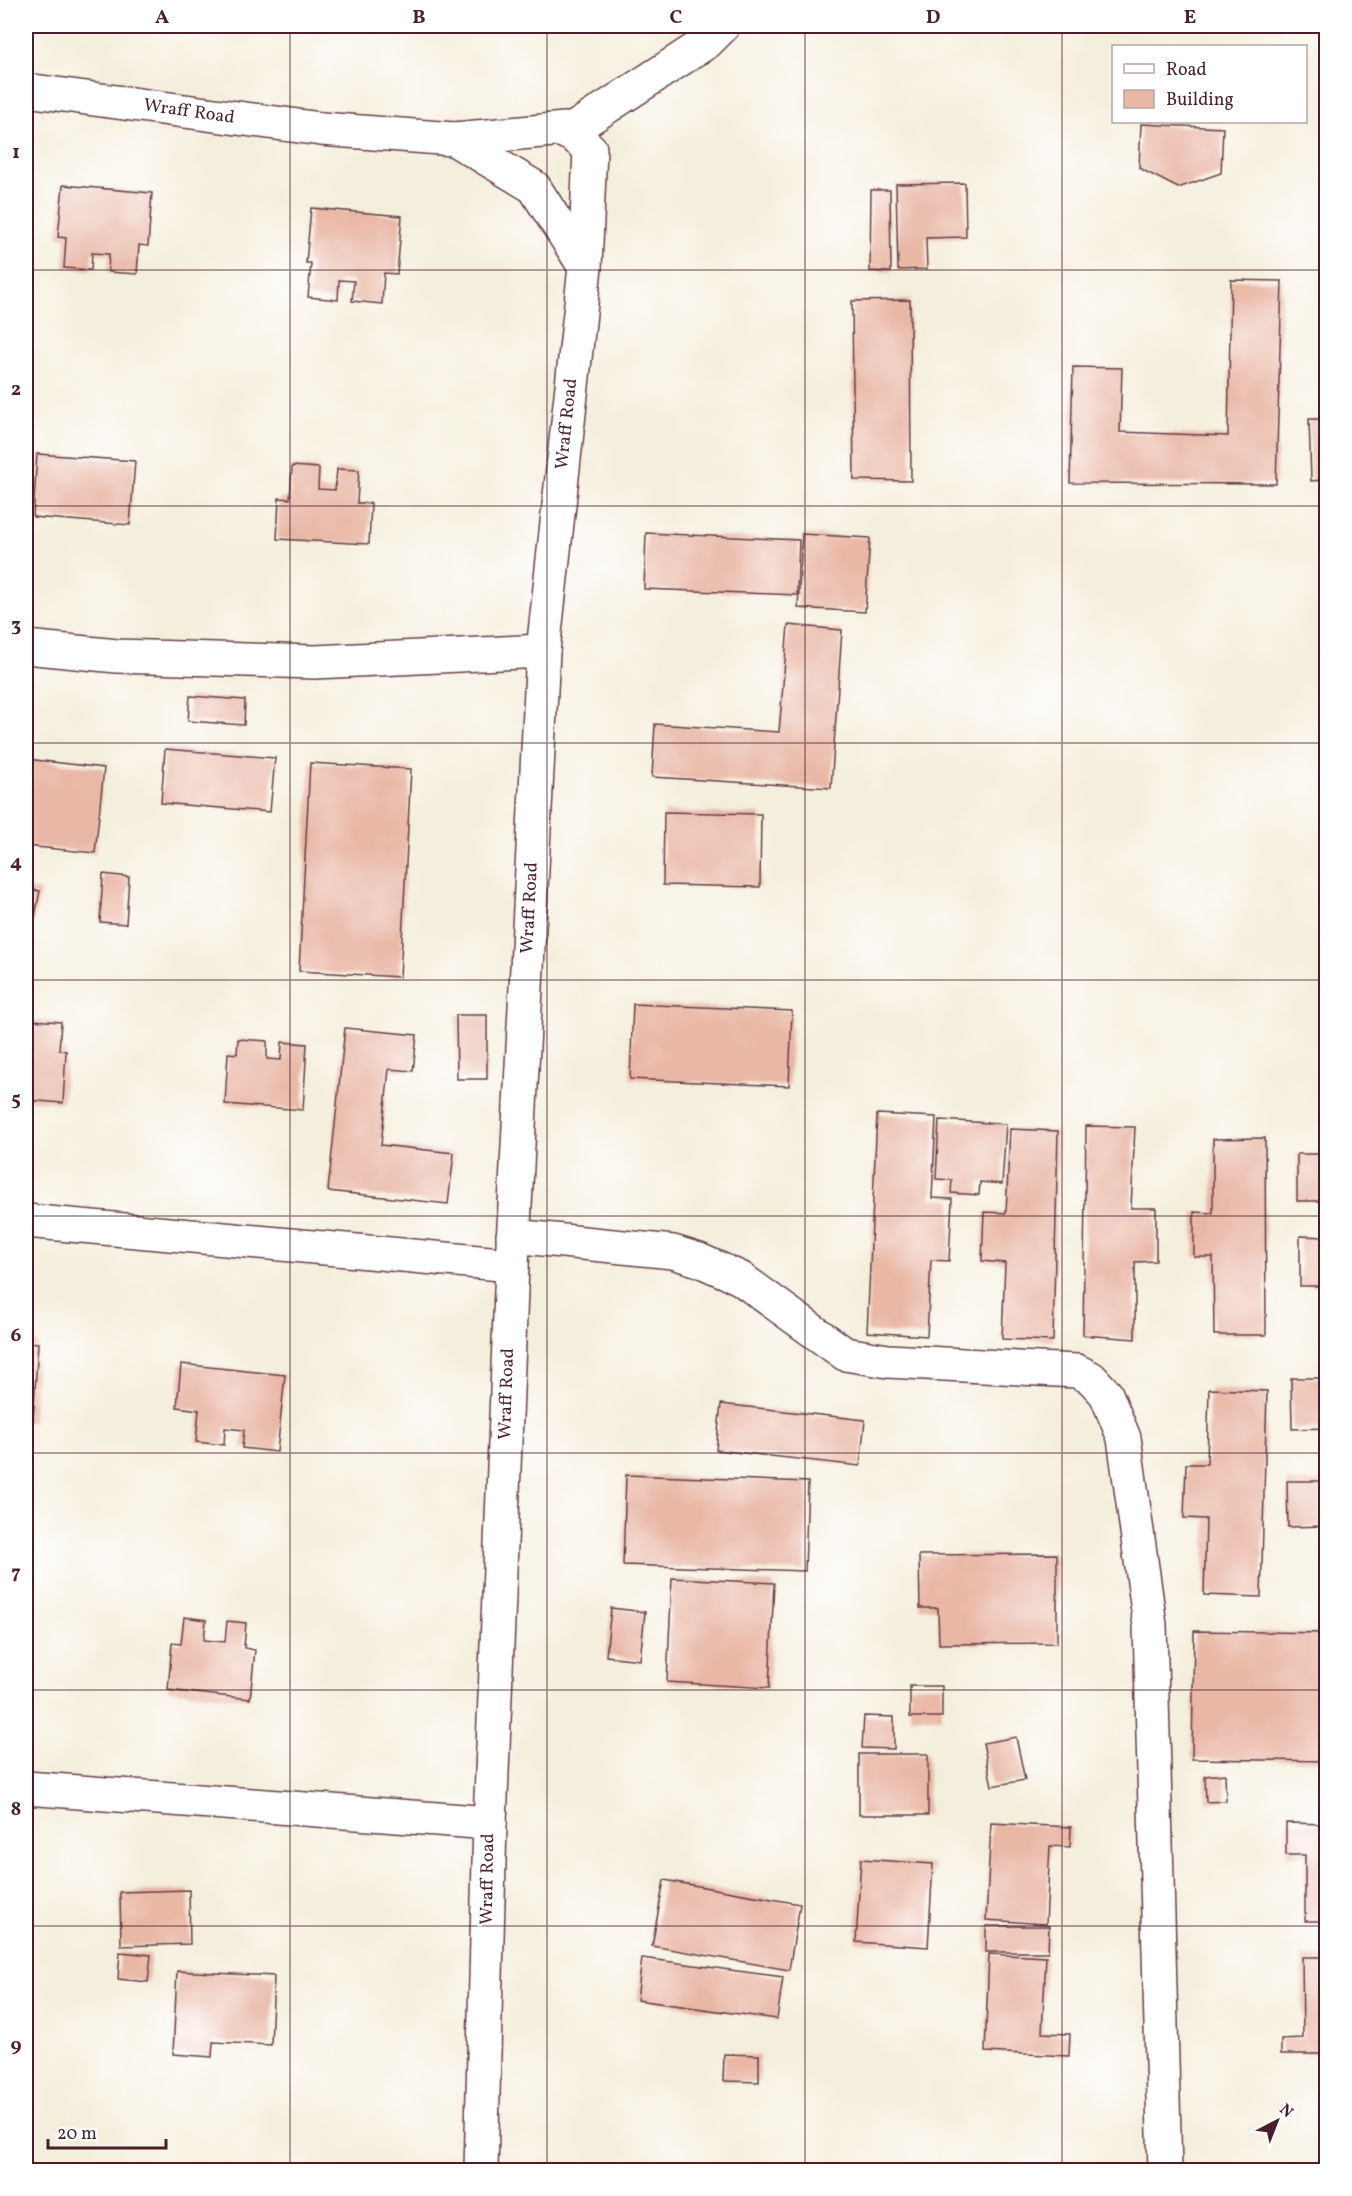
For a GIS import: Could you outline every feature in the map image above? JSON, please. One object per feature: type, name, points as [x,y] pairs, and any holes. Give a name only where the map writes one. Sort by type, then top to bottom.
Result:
[{"type":"street","points":[[567,133],[707,42],[723,26]]},
{"type":"street","name":"Wraff Road","points":[[26,90],[321,129],[454,139],[534,187],[585,267],[543,651],[513,1250],[489,1822],[480,2170]]},
{"type":"street","points":[[454,139],[565,129],[590,150],[585,267]]},
{"type":"street","points":[[26,647],[117,656],[315,662],[543,651]]},
{"type":"street","points":[[26,1221],[513,1250],[673,1252],[699,1260],[740,1278],[845,1354],[888,1361],[1077,1371],[1091,1378],[1106,1394],[1124,1438],[1150,1625],[1165,2170]]},
{"type":"street","points":[[26,1788],[489,1822]]},
{"type":"building","points":[[1141,124],[1223,128],[1221,173],[1178,188],[1139,168]]},
{"type":"building","points":[[965,183],[966,237],[926,238],[927,269],[898,270],[896,184]]},
{"type":"building","points":[[63,185],[152,193],[148,246],[139,245],[137,274],[108,272],[109,254],[92,253],[91,270],[64,268],[66,238],[58,237]]},
{"type":"building","points":[[871,190],[890,190],[891,272],[870,271]]},
{"type":"building","points":[[311,208],[402,216],[397,274],[384,273],[382,304],[352,301],[354,281],[339,280],[338,300],[308,297],[311,263],[306,263]]},
{"type":"building","points":[[1231,280],[1282,281],[1276,484],[1070,483],[1073,367],[1122,368],[1120,432],[1228,436]]},
{"type":"building","points":[[910,300],[911,481],[854,480],[852,301]]},
{"type":"building","points":[[1309,419],[1326,419],[1326,480],[1311,481]]},
{"type":"building","points":[[37,454],[135,461],[130,525],[33,517]]},
{"type":"building","points":[[292,466],[319,468],[318,489],[335,490],[337,469],[359,470],[357,503],[371,503],[369,544],[277,539],[279,498],[290,499]]},
{"type":"building","points":[[646,533],[799,540],[797,595],[644,589]]},
{"type":"building","points":[[802,534],[870,538],[865,612],[798,608]]},
{"type":"building","points":[[788,625],[842,630],[831,788],[652,777],[655,724],[779,732]]},
{"type":"building","points":[[190,696],[245,700],[244,725],[188,721]]},
{"type":"building","points":[[165,749],[275,758],[270,812],[161,803]]},
{"type":"building","points":[[26,759],[104,768],[95,853],[26,846]]},
{"type":"building","points":[[310,763],[411,769],[400,977],[299,971]]},
{"type":"building","points":[[664,812],[761,814],[760,887],[663,885]]},
{"type":"building","points":[[103,874],[129,877],[126,924],[100,922]]},
{"type":"building","points":[[26,889],[40,891],[33,927],[26,926]]},
{"type":"building","points":[[633,1004],[792,1011],[789,1086],[630,1079]]},
{"type":"building","points":[[456,1015],[487,1015],[487,1079],[457,1079]]},
{"type":"building","points":[[31,1020],[61,1022],[59,1050],[66,1051],[63,1103],[26,1100],[26,1036],[30,1036]]},
{"type":"building","points":[[345,1028],[417,1035],[413,1071],[389,1069],[381,1145],[454,1153],[448,1204],[328,1191]]},
{"type":"building","points":[[238,1039],[267,1041],[267,1059],[281,1060],[282,1042],[307,1044],[303,1110],[225,1104],[228,1053],[237,1054]]},
{"type":"building","points":[[877,1114],[936,1117],[932,1198],[952,1199],[949,1261],[931,1260],[927,1336],[867,1332]]},
{"type":"building","points":[[939,1120],[1006,1124],[1002,1184],[980,1182],[979,1195],[951,1193],[952,1180],[936,1179]]},
{"type":"building","points":[[1086,1126],[1135,1127],[1131,1208],[1156,1208],[1156,1261],[1135,1262],[1135,1339],[1083,1335]]},
{"type":"building","points":[[1010,1129],[1058,1131],[1053,1341],[1002,1339],[1005,1263],[982,1261],[984,1212],[1006,1213]]},
{"type":"building","points":[[1265,1138],[1266,1335],[1214,1335],[1213,1257],[1194,1257],[1194,1212],[1213,1213],[1213,1139]]},
{"type":"building","points":[[1297,1154],[1326,1154],[1326,1201],[1297,1201]]},
{"type":"building","points":[[1300,1236],[1326,1237],[1326,1286],[1300,1286]]},
{"type":"building","points":[[26,1342],[38,1343],[33,1422],[26,1422]]},
{"type":"building","points":[[181,1364],[285,1375],[277,1452],[242,1448],[244,1430],[225,1428],[224,1445],[196,1442],[199,1410],[177,1407]]},
{"type":"building","points":[[1291,1378],[1326,1378],[1326,1428],[1292,1429]]},
{"type":"building","points":[[1209,1389],[1267,1391],[1261,1597],[1204,1595],[1206,1519],[1184,1518],[1186,1464],[1207,1464]]},
{"type":"building","points":[[721,1404],[865,1420],[860,1466],[716,1450]]},
{"type":"building","points":[[626,1475],[808,1482],[805,1571],[623,1565]]},
{"type":"building","points":[[1287,1481],[1326,1481],[1326,1526],[1288,1527]]},
{"type":"building","points":[[1057,1554],[1057,1643],[939,1644],[938,1608],[920,1608],[919,1555]]},
{"type":"building","points":[[672,1578],[774,1583],[769,1688],[667,1682]]},
{"type":"building","points":[[611,1608],[645,1612],[640,1660],[606,1656]]},
{"type":"building","points":[[184,1617],[206,1620],[204,1640],[225,1642],[227,1621],[246,1623],[244,1648],[255,1650],[250,1699],[168,1690],[172,1643],[181,1644]]},
{"type":"building","points":[[1194,1631],[1326,1633],[1326,1761],[1192,1759]]},
{"type":"building","points":[[910,1686],[942,1686],[942,1717],[910,1717]]},
{"type":"building","points":[[864,1716],[894,1717],[894,1749],[862,1748]]},
{"type":"building","points":[[1016,1737],[1025,1780],[992,1786],[983,1743]]},
{"type":"building","points":[[859,1754],[928,1754],[928,1815],[859,1815]]},
{"type":"building","points":[[1225,1774],[1226,1801],[1206,1802],[1205,1776]]},
{"type":"building","points":[[991,1823],[1071,1827],[1070,1847],[1050,1846],[1046,1924],[986,1920]]},
{"type":"building","points":[[1286,1823],[1326,1824],[1326,1921],[1305,1921],[1305,1855],[1286,1855]]},
{"type":"building","points":[[861,1859],[933,1864],[928,1947],[856,1942]]},
{"type":"building","points":[[664,1880],[800,1904],[789,1970],[652,1946]]},
{"type":"building","points":[[189,1890],[190,1944],[121,1946],[120,1892]]},
{"type":"building","points":[[986,1926],[1049,1926],[1048,1952],[986,1952]]},
{"type":"building","points":[[120,1952],[151,1955],[148,1982],[118,1979]]},
{"type":"building","points":[[989,1954],[1046,1957],[1042,2033],[1070,2034],[1069,2056],[985,2052]]},
{"type":"building","points":[[1302,1957],[1326,1957],[1326,2054],[1281,2054],[1281,2039],[1303,2038]]},
{"type":"building","points":[[642,1958],[783,1977],[777,2019],[637,2000]]},
{"type":"building","points":[[177,1971],[274,1976],[271,2045],[213,2042],[212,2057],[173,2054]]},
{"type":"building","points":[[724,2054],[759,2055],[759,2082],[723,2081]]}]
